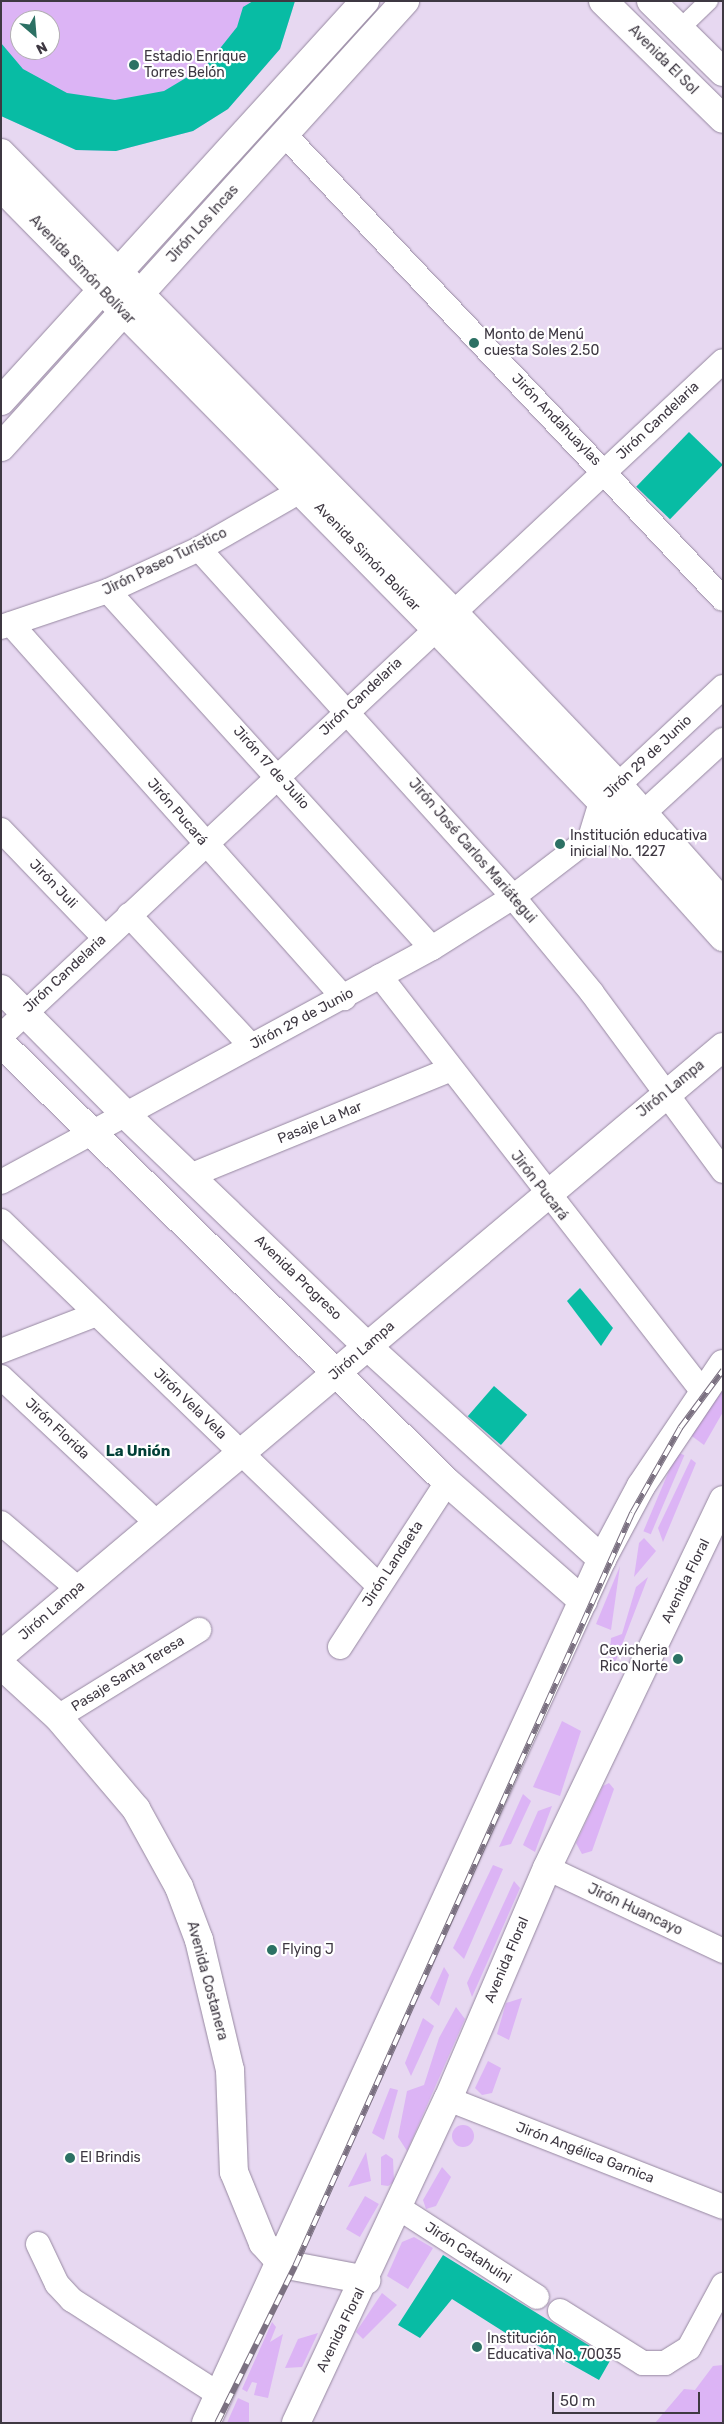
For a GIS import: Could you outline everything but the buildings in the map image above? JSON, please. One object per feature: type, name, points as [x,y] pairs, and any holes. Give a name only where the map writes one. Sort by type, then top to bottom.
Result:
[{"type":"street","points":[[1,402],[365,1]]},
{"type":"street","name":"Jirón Los Incas","points":[[1,446],[132,305],[405,1]]},
{"type":"street","name":"Avenida El Sol","points":[[602,1],[723,119]]},
{"type":"street","points":[[651,1],[723,72]]},
{"type":"street","points":[[689,20],[710,1]]},
{"type":"street","name":"Jirón Andahuaylas","points":[[284,134],[605,471],[723,599]]},
{"type":"street","name":"Avenida Simón Bolívar","points":[[1,153],[110,283]]},
{"type":"street","name":"Avenida Simón Bolívar","points":[[1,187],[110,283],[444,620],[610,793],[723,937]]},
{"type":"street","name":"Jirón Candelaria","points":[[1,1036],[24,1012],[723,361]]},
{"type":"street","name":"Jirón Paseo Turístico","points":[[6,626],[108,592],[199,549],[312,485]]},
{"type":"street","name":"Jirón José Carlos Mariátegui","points":[[199,549],[348,710],[514,897],[723,1170]]},
{"type":"street","name":"Jirón 17 de Julio","points":[[108,592],[278,775],[432,948]]},
{"type":"street","name":"Jirón Pucará","points":[[6,626],[344,998]]},
{"type":"street","name":"Jirón 29 de Junio","points":[[590,838],[610,793],[723,686]]},
{"type":"street","name":"Jirón 29 de Junio","points":[[1,1182],[124,1113],[344,998],[432,948],[514,897],[590,838],[634,822],[723,740]]},
{"type":"street","name":"Avenida Simón Bolívar","points":[[634,822],[723,903]]},
{"type":"street","name":"Jirón Juli","points":[[1,830],[105,938]]},
{"type":"street","points":[[129,915],[251,1046]]},
{"type":"street","name":"Jirón Pucará","points":[[380,976],[449,1070],[544,1193],[703,1392]]},
{"type":"street","name":"Avenida Progreso","points":[[1,989],[124,1113],[192,1175],[368,1346],[602,1559]]},
{"type":"street","points":[[1,1043],[90,1133],[338,1373],[446,1482],[583,1601]]},
{"type":"street","name":"Jirón Lampa","points":[[1,1655],[240,1453],[338,1373],[544,1193],[723,1046]]},
{"type":"street","name":"Pasaje La Mar","points":[[192,1175],[449,1070]]},
{"type":"street","name":"Jirón Vela Vela","points":[[1,1221],[379,1586]]},
{"type":"street","points":[[1,1351],[97,1314]]},
{"type":"street","points":[[206,2423],[282,2264],[602,1559],[641,1486],[723,1364]]},
{"type":"street","name":"Jirón Florida","points":[[1,1377],[157,1523]]},
{"type":"street","name":"Jirón Landaeta","points":[[340,1647],[446,1482]]},
{"type":"street","name":"Avenida Floral","points":[[296,2423],[399,2208],[547,1868],[723,1500]]},
{"type":"street","points":[[1,1523],[78,1589]]},
{"type":"street","name":"Pasaje Santa Teresa","points":[[58,1717],[199,1630]]},
{"type":"street","name":"Avenida Costanera","points":[[1,1665],[58,1717],[136,1809],[179,1887],[199,1940],[230,2070],[234,2172],[263,2243],[282,2264]]},
{"type":"street","name":"Jirón Huancayo","points":[[547,1868],[723,1952]]},
{"type":"street","name":"Jirón Angélica Garnica","points":[[448,2099],[723,2207]]},
{"type":"street","name":"Jirón Catahuini","points":[[399,2208],[537,2297]]},
{"type":"street","points":[[38,2244],[57,2284],[72,2300],[220,2394]]},
{"type":"street","points":[[282,2264],[366,2280]]},
{"type":"street","points":[[560,2311],[642,2363],[665,2363],[689,2348],[723,2285]]},
{"type":"shaded area","name":"Estadio Enrique Torres Belón","points":[[1,1],[295,1],[280,49],[228,109],[193,131],[116,151],[76,150],[1,116]]},
{"type":"shaded area","points":[[723,1390],[723,1412],[704,1445],[689,1434]]},
{"type":"shaded area","points":[[677,1452],[684,1455],[651,1534],[643,1531]]},
{"type":"shaded area","points":[[691,1459],[696,1463],[663,1542],[658,1528]]},
{"type":"shaded area","points":[[644,1538],[656,1551],[634,1577],[639,1543]]},
{"type":"shaded area","points":[[620,1566],[611,1630],[596,1624]]},
{"type":"shaded area","points":[[648,1577],[615,1663],[609,1665],[611,1638],[622,1634],[636,1587]]},
{"type":"shaded area","points":[[562,1721],[581,1731],[560,1796],[533,1787]]},
{"type":"shaded area","points":[[609,1783],[614,1789],[592,1851],[582,1854],[576,1843],[603,1786]]},
{"type":"shaded area","points":[[523,1794],[531,1801],[511,1844],[499,1847]]},
{"type":"shaded area","points":[[552,1806],[535,1852],[523,1845],[538,1811]]},
{"type":"shaded area","points":[[493,1865],[503,1869],[464,1959],[453,1948]]},
{"type":"shaded area","points":[[514,1881],[520,1888],[472,1997],[467,1983]]},
{"type":"shaded area","points":[[444,1967],[449,1975],[439,2006],[430,1998]]},
{"type":"shaded area","points":[[522,1998],[509,2040],[497,2034],[506,2003]]},
{"type":"shaded area","points":[[456,2007],[465,2019],[407,2151],[398,2137],[407,2091],[424,2085],[439,2038]]},
{"type":"shaded area","points":[[423,2018],[434,2026],[411,2076],[405,2063]]},
{"type":"shaded area","points":[[488,2061],[501,2068],[492,2093],[482,2095],[475,2088]]},
{"type":"shaded area","points":[[390,2088],[398,2090],[384,2140],[372,2133]]},
{"type":"shaded area","points":[[463,2125],[471,2128],[474,2136],[471,2144],[463,2147],[455,2144],[452,2136],[455,2128]]},
{"type":"shaded area","points":[[366,2152],[371,2181],[348,2187]]},
{"type":"shaded area","points":[[386,2154],[393,2159],[394,2182],[388,2186],[381,2185],[381,2157]]},
{"type":"shaded area","points":[[442,2167],[451,2177],[436,2206],[426,2209],[423,2200]]},
{"type":"shaded area","points":[[365,2196],[379,2204],[360,2237],[346,2229]]},
{"type":"shaded area","points":[[414,2237],[433,2248],[408,2289],[387,2276],[402,2242]]},
{"type":"shaded area","points":[[382,2293],[397,2305],[363,2339],[356,2332]]},
{"type":"shaded area","points":[[272,2322],[276,2327],[270,2342],[283,2334],[268,2398],[254,2395],[257,2383],[252,2382],[247,2392],[242,2389]]},
{"type":"shaded area","points":[[318,2333],[302,2367],[285,2368],[298,2339]]},
{"type":"shaded area","points":[[723,2365],[723,2423],[655,2423],[684,2389],[695,2390],[713,2366]]},
{"type":"shaded area","points":[[238,2398],[249,2403],[249,2423],[227,2423]]},
{"type":"railway","points":[[217,2423],[295,2266],[632,1513],[680,1428],[723,1370]]},
{"type":"place","name":"Estadio Enrique Torres Belón","points":[[134,65]]},
{"type":"place","name":"Monto de Menú cuesta Soles 2.50","points":[[474,343]]},
{"type":"place","name":"Institución educativa inicial No. 1227","points":[[560,844]]},
{"type":"place","name":"Cevicheria Rico Norte","points":[[678,1659]]},
{"type":"place","name":"Flying J","points":[[272,1950]]},
{"type":"place","name":"El Brindis","points":[[70,2158]]},
{"type":"place","name":"Institución Educativa No. 70035","points":[[477,2347]]},
{"type":"district","name":"La Unión","points":[[138,1452]]}]
